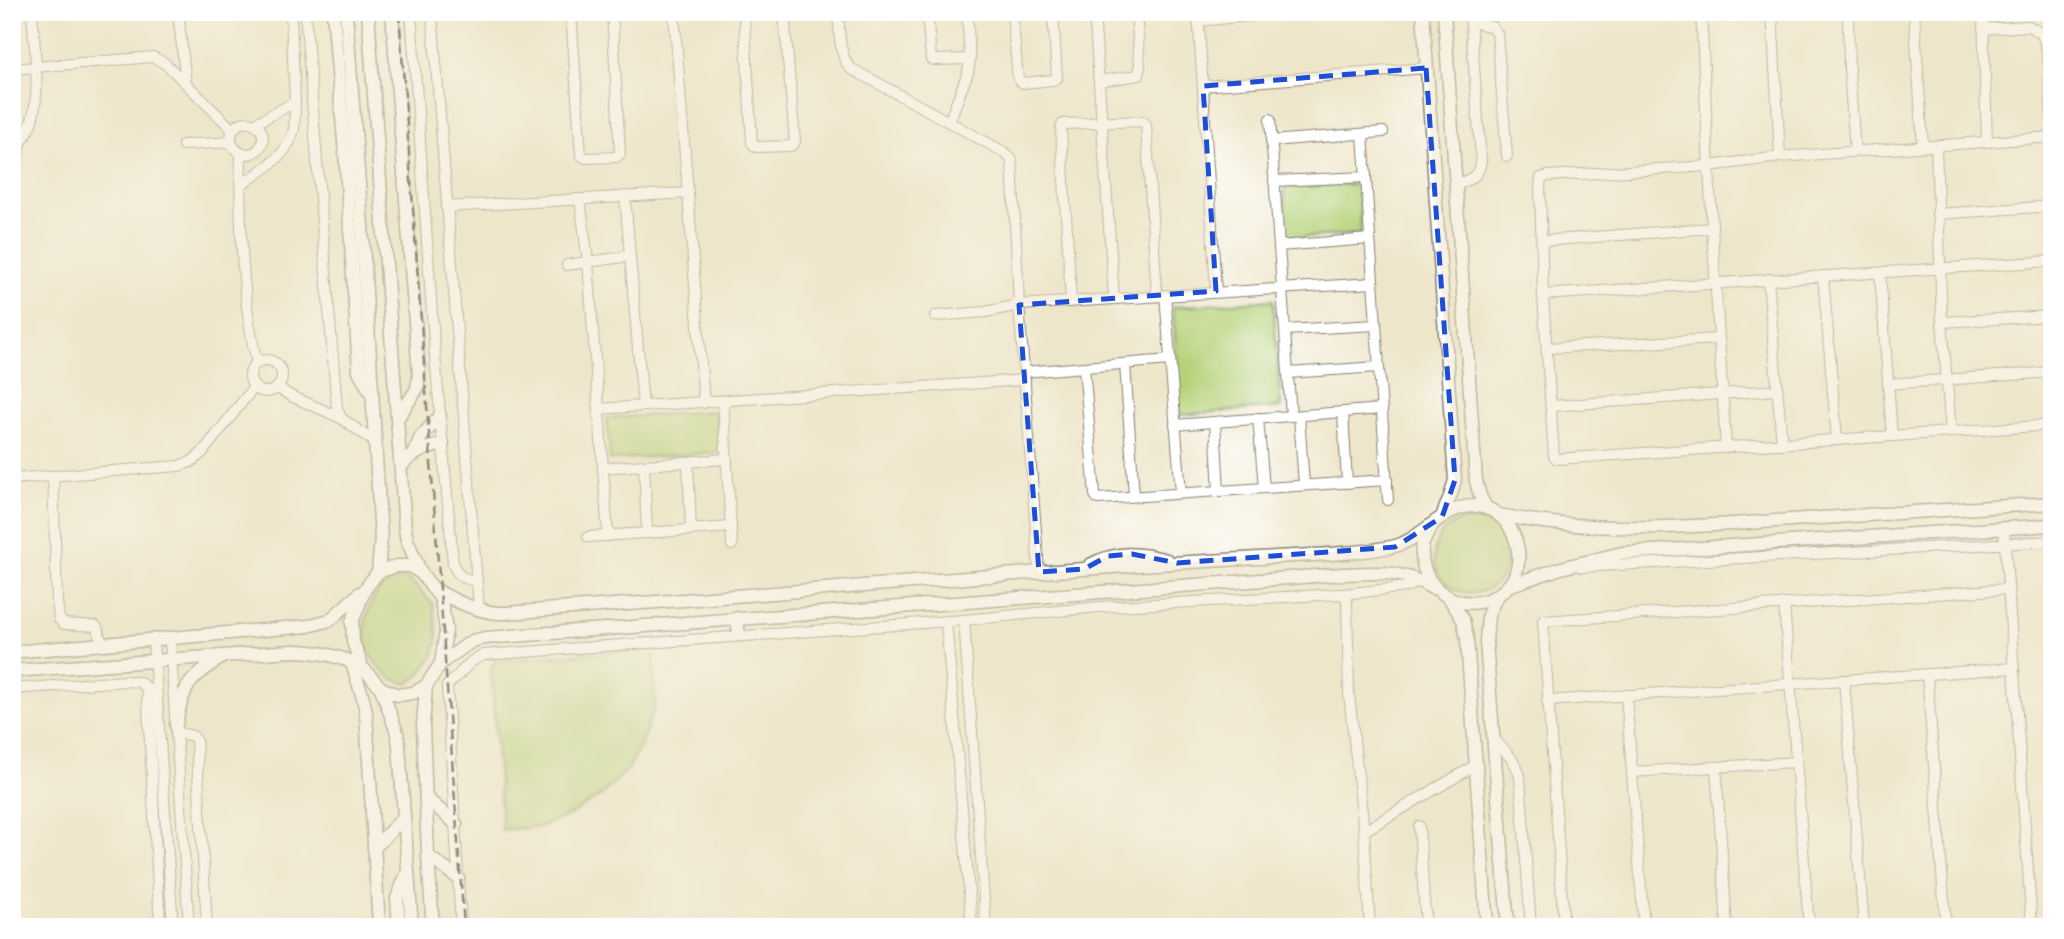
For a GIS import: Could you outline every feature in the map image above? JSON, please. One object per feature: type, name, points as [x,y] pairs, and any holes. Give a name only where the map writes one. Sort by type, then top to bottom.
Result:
[{"type":"street","points":[[12,181],[19,167],[20,146],[33,119],[36,67],[32,12]]},
{"type":"street","points":[[178,12],[186,83]]},
{"type":"street","points":[[241,185],[280,156],[288,147],[293,131],[295,100],[290,17],[293,12]]},
{"type":"street","points":[[305,12],[337,408],[341,418]]},
{"type":"street","points":[[333,12],[359,371],[373,395]]},
{"type":"street","points":[[12,652],[307,626],[330,620],[365,589],[378,572],[381,538],[376,443],[346,12]]},
{"type":"street","points":[[368,12],[405,530],[421,573],[441,599],[446,630],[441,663]]},
{"type":"street","points":[[393,12],[419,375],[416,389],[397,419]]},
{"type":"street","points":[[411,12],[453,563],[459,576],[477,581]]},
{"type":"street","points":[[432,12],[479,609]]},
{"type":"street","points":[[571,12],[581,155],[585,158],[616,157],[620,154],[612,12]]},
{"type":"street","points":[[674,12],[704,402]]},
{"type":"street","points":[[744,12],[752,143],[756,147],[768,147],[791,146],[795,142],[784,12]]},
{"type":"street","points":[[838,12],[841,51],[850,68],[1004,152],[1012,160],[1019,304],[1039,572]]},
{"type":"street","points":[[927,12],[931,59],[970,60]]},
{"type":"street","points":[[949,122],[970,60],[967,12]]},
{"type":"street","points":[[1012,12],[1018,79],[1023,83],[1057,78],[1053,12]]},
{"type":"street","points":[[1094,12],[1114,298]]},
{"type":"street","points":[[1099,81],[1139,75],[1136,12]]},
{"type":"street","points":[[1216,292],[1198,16],[1289,12]]},
{"type":"street","points":[[1423,12],[1455,480],[1451,494],[1422,548],[1424,570],[1463,620],[1467,638],[1488,927]]},
{"type":"street","points":[[1444,12],[1476,481],[1486,509]]},
{"type":"street","points":[[1701,12],[1726,448]]},
{"type":"street","points":[[1772,12],[1780,157]]},
{"type":"street","points":[[1848,12],[1855,151]]},
{"type":"street","points":[[1914,12],[1923,146]]},
{"type":"street","points":[[1983,12],[1987,142]]},
{"type":"street","points":[[1456,185],[1475,177],[1480,170],[1470,17],[1493,27],[1497,33],[1507,156]]},
{"type":"street","points":[[1983,29],[2029,26],[2042,34],[2050,60],[2052,120]]},
{"type":"street","points":[[12,69],[153,57],[166,64],[233,130]]},
{"type":"street","points":[[1203,86],[1426,68]]},
{"type":"street","points":[[256,124],[295,100]]},
{"type":"street","points":[[1270,120],[1288,373],[1304,485]]},
{"type":"street","points":[[251,121],[263,132],[263,143],[251,154],[241,153],[232,142],[233,130],[240,122],[251,121]]},
{"type":"street","points":[[1071,301],[1061,128],[1063,124],[1142,121],[1146,124],[1181,494]]},
{"type":"street","points":[[1271,141],[1383,132]]},
{"type":"street","points":[[1363,134],[1388,500]]},
{"type":"street","points":[[2052,137],[1780,157],[1709,166],[1548,176],[1541,178],[1539,187],[1543,295],[1554,456],[1557,459],[2052,425]]},
{"type":"street","points":[[183,145],[232,142]]},
{"type":"street","points":[[1936,146],[1942,322],[1951,432]]},
{"type":"street","points":[[241,153],[242,251],[257,363]]},
{"type":"street","points":[[1274,181],[1366,177]]},
{"type":"street","points":[[446,208],[688,192]]},
{"type":"street","points":[[625,196],[643,407]]},
{"type":"street","points":[[580,199],[588,262],[608,536]]},
{"type":"street","points":[[1937,214],[2052,206]]},
{"type":"street","points":[[1542,241],[1712,228]]},
{"type":"street","points":[[1279,246],[1370,239]]},
{"type":"street","points":[[567,265],[630,256]]},
{"type":"street","points":[[1543,295],[2052,261]]},
{"type":"street","points":[[1880,273],[1892,436]]},
{"type":"street","points":[[1822,276],[1837,440]]},
{"type":"street","points":[[1768,279],[1782,444]]},
{"type":"street","points":[[935,316],[985,312],[1019,304],[1373,283]]},
{"type":"street","points":[[1942,322],[2052,316]]},
{"type":"street","points":[[1285,330],[1376,325]]},
{"type":"street","points":[[1547,348],[1719,339]]},
{"type":"street","points":[[268,360],[278,365],[282,380],[277,388],[268,392],[254,387],[251,371],[257,363],[268,360]]},
{"type":"street","points":[[599,409],[1024,376],[1084,367],[1170,360]]},
{"type":"street","points":[[1125,363],[1134,496]]},
{"type":"street","points":[[1084,367],[1096,498],[1387,480]]},
{"type":"street","points":[[1288,373],[1379,367]]},
{"type":"street","points":[[1888,384],[2052,372]]},
{"type":"street","points":[[12,479],[178,466],[191,462],[202,453],[254,387]]},
{"type":"street","points":[[277,388],[341,418],[376,443]]},
{"type":"street","points":[[1551,406],[1777,390]]},
{"type":"street","points":[[723,401],[732,544]]},
{"type":"street","points":[[1175,425],[1382,410]]},
{"type":"street","points":[[1343,412],[1347,483]]},
{"type":"street","points":[[414,453],[421,437],[440,416]]},
{"type":"street","points":[[1258,418],[1264,488]]},
{"type":"street","points":[[1215,422],[1219,491]]},
{"type":"street","points":[[401,466],[414,453],[443,444]]},
{"type":"street","points":[[603,468],[727,460]]},
{"type":"street","points":[[688,462],[691,530]]},
{"type":"street","points":[[644,465],[647,533]]},
{"type":"street","points":[[53,475],[57,601],[60,619],[64,624],[96,626],[102,645]]},
{"type":"street","points":[[431,587],[452,600],[497,613],[1395,547],[1415,537],[1451,510],[1474,506],[1499,515],[1527,520],[1626,527],[1689,527],[2052,503]]},
{"type":"street","points":[[1499,515],[1517,539],[1519,556],[1513,578],[1497,596],[1488,615],[1486,642],[1508,927]]},
{"type":"street","points":[[1508,586],[1561,568],[1622,553],[2052,526]]},
{"type":"street","points":[[588,537],[731,527]]},
{"type":"street","points":[[2004,529],[2032,927]]},
{"type":"street","points":[[1561,568],[2052,541]]},
{"type":"street","points":[[378,572],[396,566],[410,566],[421,573]]},
{"type":"street","points":[[12,671],[312,651],[342,657],[356,664],[382,688],[398,695],[413,694],[426,686],[441,663],[472,641],[485,638],[1342,574],[1396,573],[1419,581],[1444,595],[1474,603],[1497,596]]},
{"type":"street","points":[[461,927],[447,686],[472,661],[489,653],[964,620],[1100,607],[1343,594],[1408,587],[1419,581]]},
{"type":"street","points":[[365,589],[352,622],[356,664],[366,713],[379,927]]},
{"type":"street","points":[[1564,927],[1543,621],[2008,589]]},
{"type":"street","points":[[1343,594],[1347,602],[1349,694],[1364,831],[1370,927]]},
{"type":"street","points":[[1784,604],[1809,927]]},
{"type":"street","points":[[737,618],[739,635]]},
{"type":"street","points":[[964,620],[986,927]]},
{"type":"street","points":[[946,621],[972,927]]},
{"type":"street","points":[[170,639],[189,927]]},
{"type":"street","points":[[153,640],[173,927]]},
{"type":"street","points":[[176,728],[179,702],[187,685],[201,670],[225,656]]},
{"type":"street","points":[[124,663],[126,681]]},
{"type":"street","points":[[1547,701],[2014,668]]},
{"type":"street","points":[[1927,674],[1946,927]]},
{"type":"street","points":[[1844,680],[1864,927]]},
{"type":"street","points":[[12,689],[126,681],[144,684],[149,693],[160,927]]},
{"type":"street","points":[[426,686],[422,741],[433,927]]},
{"type":"street","points":[[382,688],[397,733],[412,927]]},
{"type":"street","points":[[1626,695],[1644,927]]},
{"type":"street","points":[[176,728],[192,736],[197,746],[207,927]]},
{"type":"street","points":[[1495,740],[1513,760],[1520,777],[1531,927]]},
{"type":"street","points":[[1632,772],[1796,762]]},
{"type":"street","points":[[1364,831],[1476,765]]},
{"type":"street","points":[[1716,767],[1727,927]]},
{"type":"street","points":[[426,798],[456,824]]},
{"type":"street","points":[[374,848],[404,818]]},
{"type":"street","points":[[1419,826],[1426,927]]},
{"type":"street","points":[[159,908],[168,847]]},
{"type":"street","points":[[428,856],[458,878]]},
{"type":"street","points":[[399,927],[397,898],[408,873]]},
{"type":"highlighted area","points":[[1426,68],[1455,480],[1442,517],[1395,547],[1177,563],[1132,554],[1108,556],[1084,569],[1039,572],[1019,305],[1216,291],[1203,86]]},
{"type":"green space","points":[[1359,184],[1361,234],[1286,238],[1284,187]]},
{"type":"green space","points":[[1273,300],[1281,407],[1180,415],[1173,307]]},
{"type":"green space","points":[[716,411],[719,452],[610,460],[607,418]]},
{"type":"green space","points":[[1471,519],[1492,525],[1502,535],[1508,556],[1502,577],[1492,587],[1471,593],[1450,587],[1440,577],[1434,556],[1440,535],[1450,525]]},
{"type":"green space","points":[[399,577],[410,580],[433,604],[438,637],[433,657],[408,684],[391,677],[378,666],[369,651],[365,634],[366,617],[372,601],[383,587]]},
{"type":"green space","points":[[654,649],[655,705],[639,749],[628,769],[599,797],[569,815],[539,827],[502,830],[491,667],[496,660]]},
{"type":"railway","points":[[399,12],[464,927]]}]
